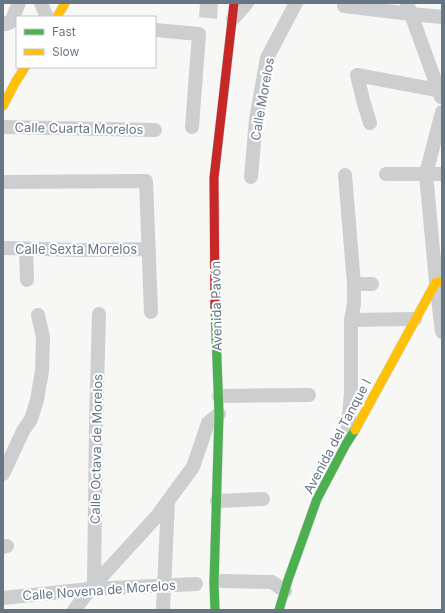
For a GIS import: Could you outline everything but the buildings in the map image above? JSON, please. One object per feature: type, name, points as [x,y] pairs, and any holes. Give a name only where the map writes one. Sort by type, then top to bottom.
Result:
[{"type":"street","points":[[7,23],[19,3]]},
{"type":"street","points":[[41,3],[47,16]]},
{"type":"street","points":[[58,16],[65,3]]},
{"type":"street","name":"Avenida Pavón","points":[[214,610],[219,396],[215,316],[214,178],[234,3]]},
{"type":"street","points":[[233,19],[247,3]]},
{"type":"street","name":"Calle Morelos","points":[[251,177],[256,119],[267,58],[296,3]]},
{"type":"street","points":[[344,6],[409,9],[442,17]]},
{"type":"street","points":[[409,9],[441,94]]},
{"type":"street","points":[[156,30],[199,34],[192,127]]},
{"type":"street","points":[[3,106],[24,68]]},
{"type":"street","points":[[370,123],[362,100],[357,76],[441,94]]},
{"type":"street","points":[[442,112],[426,174],[439,282],[442,332]]},
{"type":"street","name":"Calle Cuarta Morelos","points":[[3,126],[155,130]]},
{"type":"street","points":[[386,174],[442,174]]},
{"type":"street","points":[[345,175],[354,284],[354,304],[351,320],[350,393],[346,444]]},
{"type":"street","points":[[3,182],[146,181],[151,312]]},
{"type":"street","name":"Calle Sexta Morelos","points":[[3,248],[148,249]]},
{"type":"street","points":[[26,249],[26,280]]},
{"type":"street","name":"Avenida del Tanque I","points":[[278,610],[317,499],[415,318],[439,282]]},
{"type":"street","points":[[354,284],[372,284]]},
{"type":"street","name":"Calle Octava de Morelos","points":[[92,587],[99,314]]},
{"type":"street","points":[[3,474],[22,431],[31,419],[37,400],[42,371],[43,337],[38,315]]},
{"type":"street","points":[[351,320],[415,318]]},
{"type":"street","points":[[219,396],[308,395]]},
{"type":"street","points":[[74,610],[92,587],[157,516],[193,467],[208,423],[219,414]]},
{"type":"street","points":[[217,501],[263,499]]},
{"type":"street","points":[[163,610],[168,501]]},
{"type":"street","points":[[222,582],[272,582],[285,590]]},
{"type":"street","name":"Calle Novena de Morelos","points":[[3,598],[92,587],[196,584]]},
{"type":"traffic: fast","points":[[215,307],[219,414],[214,583],[215,610]]},
{"type":"traffic: fast","points":[[279,610],[288,580],[317,499],[355,430]]},
{"type":"traffic: slow","points":[[58,16],[65,3]]},
{"type":"traffic: slow","points":[[3,106],[24,68]]},
{"type":"traffic: slow","points":[[355,430],[436,282],[442,282]]},
{"type":"traffic: jam","points":[[215,307],[214,178],[234,3]]}]
